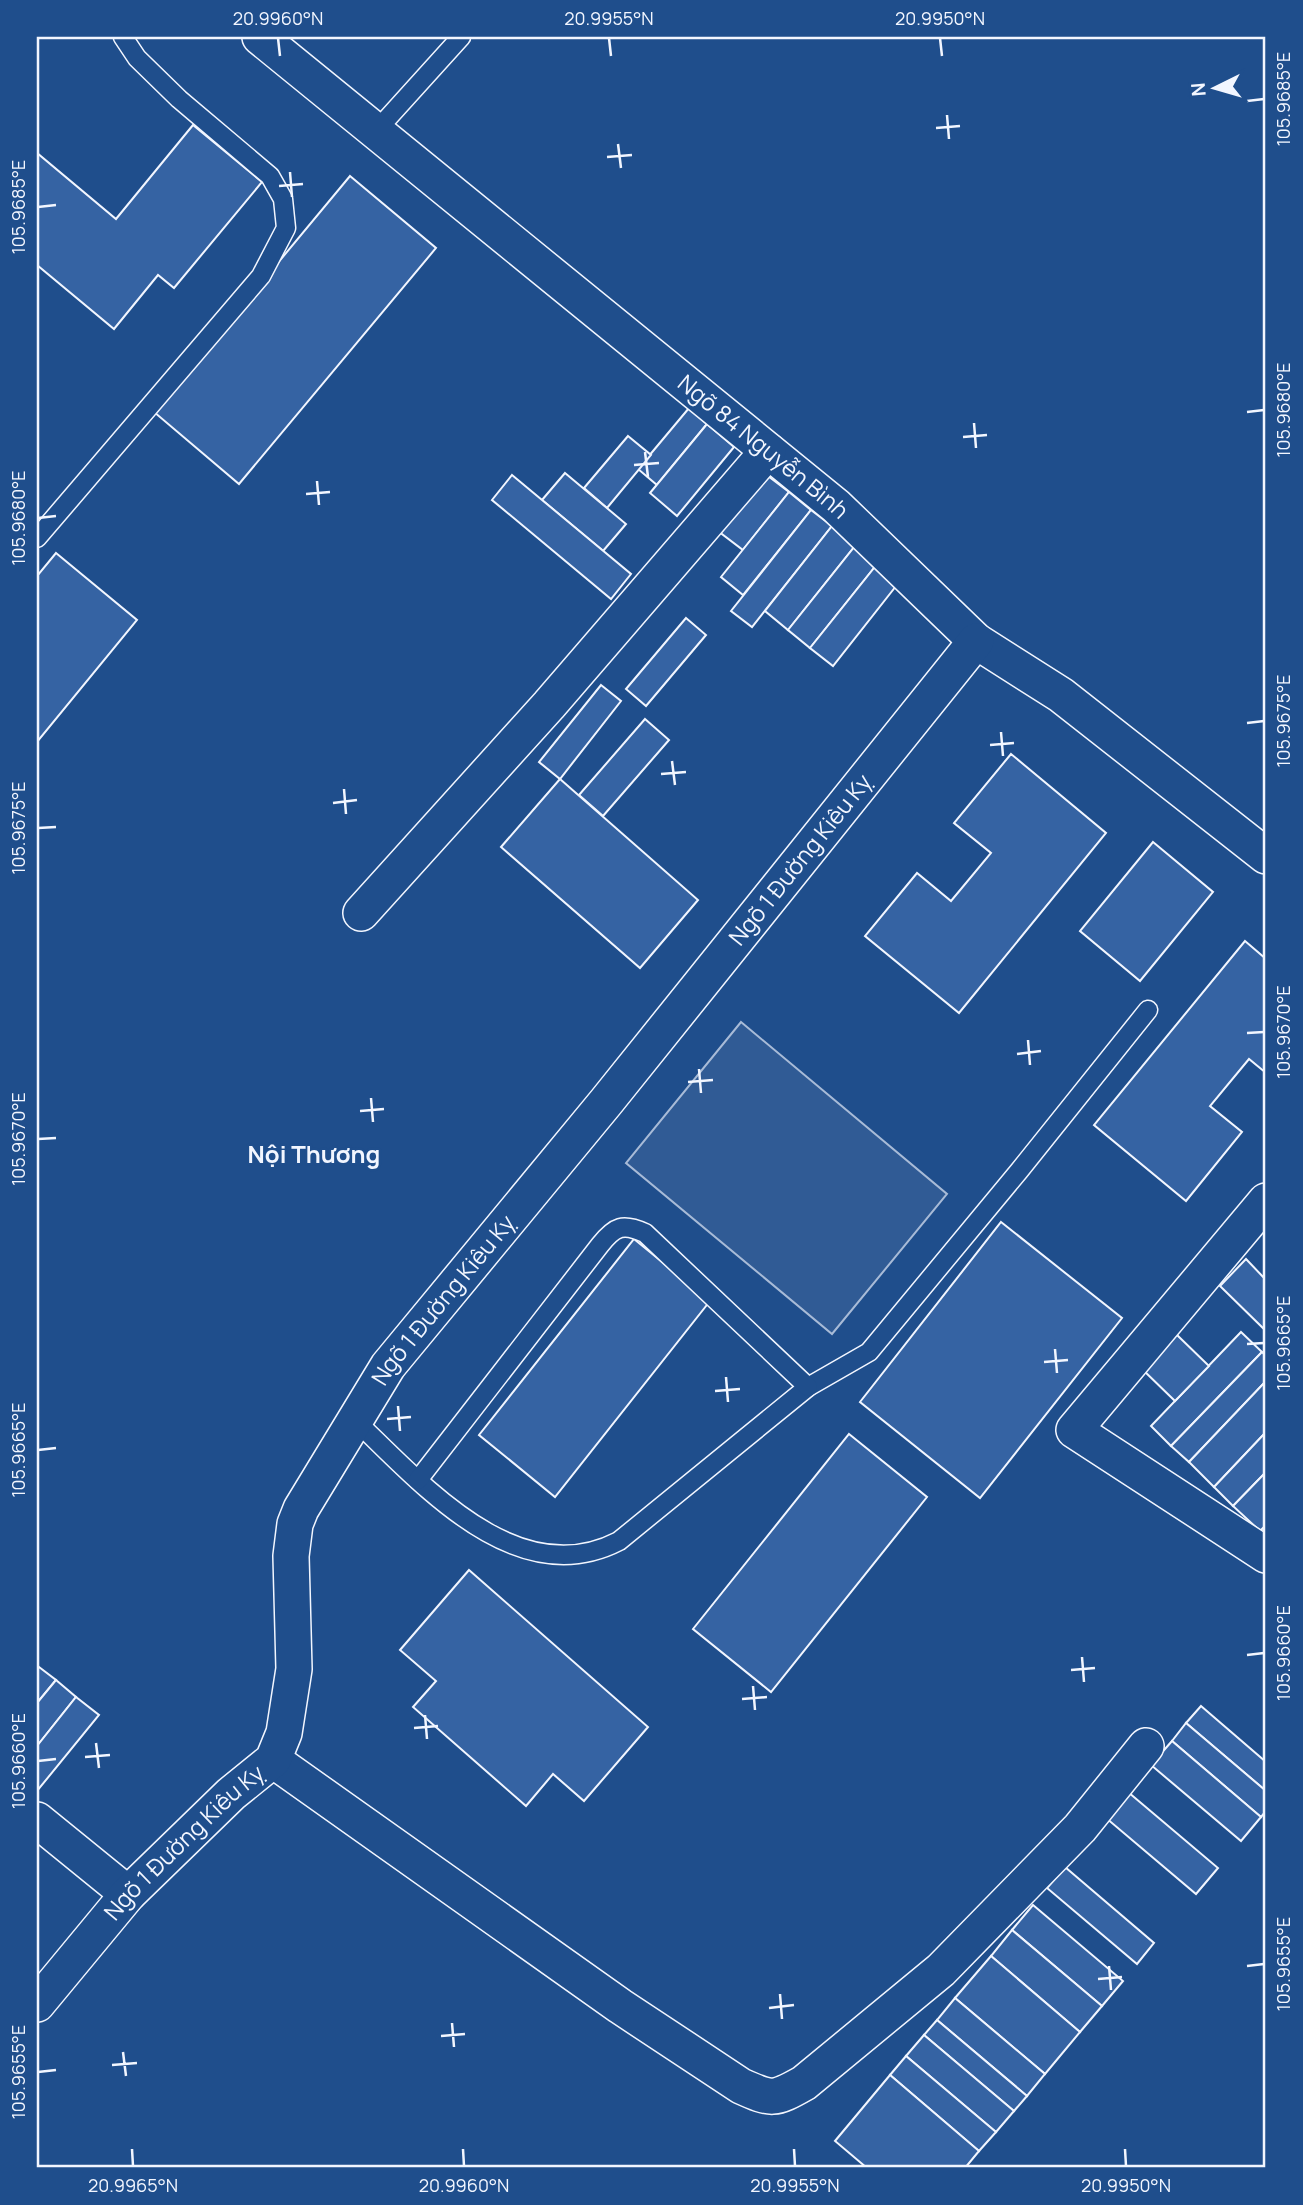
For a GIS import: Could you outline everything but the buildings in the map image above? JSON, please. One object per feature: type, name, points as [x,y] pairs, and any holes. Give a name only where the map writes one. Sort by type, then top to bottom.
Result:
[{"type":"street","name":"Ngõ 84 Nguyễn Bình","points":[[260,37],[836,506],[976,641],[1060,695],[1266,856]]},
{"type":"street","points":[[361,913],[549,705],[768,451]]},
{"type":"street","name":"Ngõ 1 Đường Kiêu Kỵ","points":[[37,2004],[128,1894],[231,1794],[273,1759],[284,1733],[295,1669],[290,1556],[295,1524],[301,1509],[388,1367],[606,1102],[976,641]]},
{"type":"street","points":[[1266,1201],[1074,1430],[1266,1555]]},
{"type":"street","points":[[273,1759],[620,2006],[741,2086],[760,2095],[773,2097],[784,2095],[804,2083],[941,1970],[1080,1828],[1146,1746]]},
{"type":"street","points":[[37,1820],[128,1894]]},
{"type":"lane","points":[[37,538],[261,276],[286,228],[283,199],[270,176],[179,99],[137,58],[123,37]]},
{"type":"lane","points":[[376,131],[461,37]]},
{"type":"lane","points":[[355,1420],[443,1504],[478,1528],[534,1553],[567,1555],[597,1552],[619,1541],[808,1387],[869,1352],[1148,1010]]},
{"type":"lane","points":[[418,1480],[600,1245],[613,1231],[621,1227],[630,1227],[645,1233],[808,1387]]},
{"type":"shaded area","points":[[741,1022],[947,1194],[832,1334],[626,1163]]},
{"type":"district","name":"Nội Thương","points":[[314,1155]]}]
